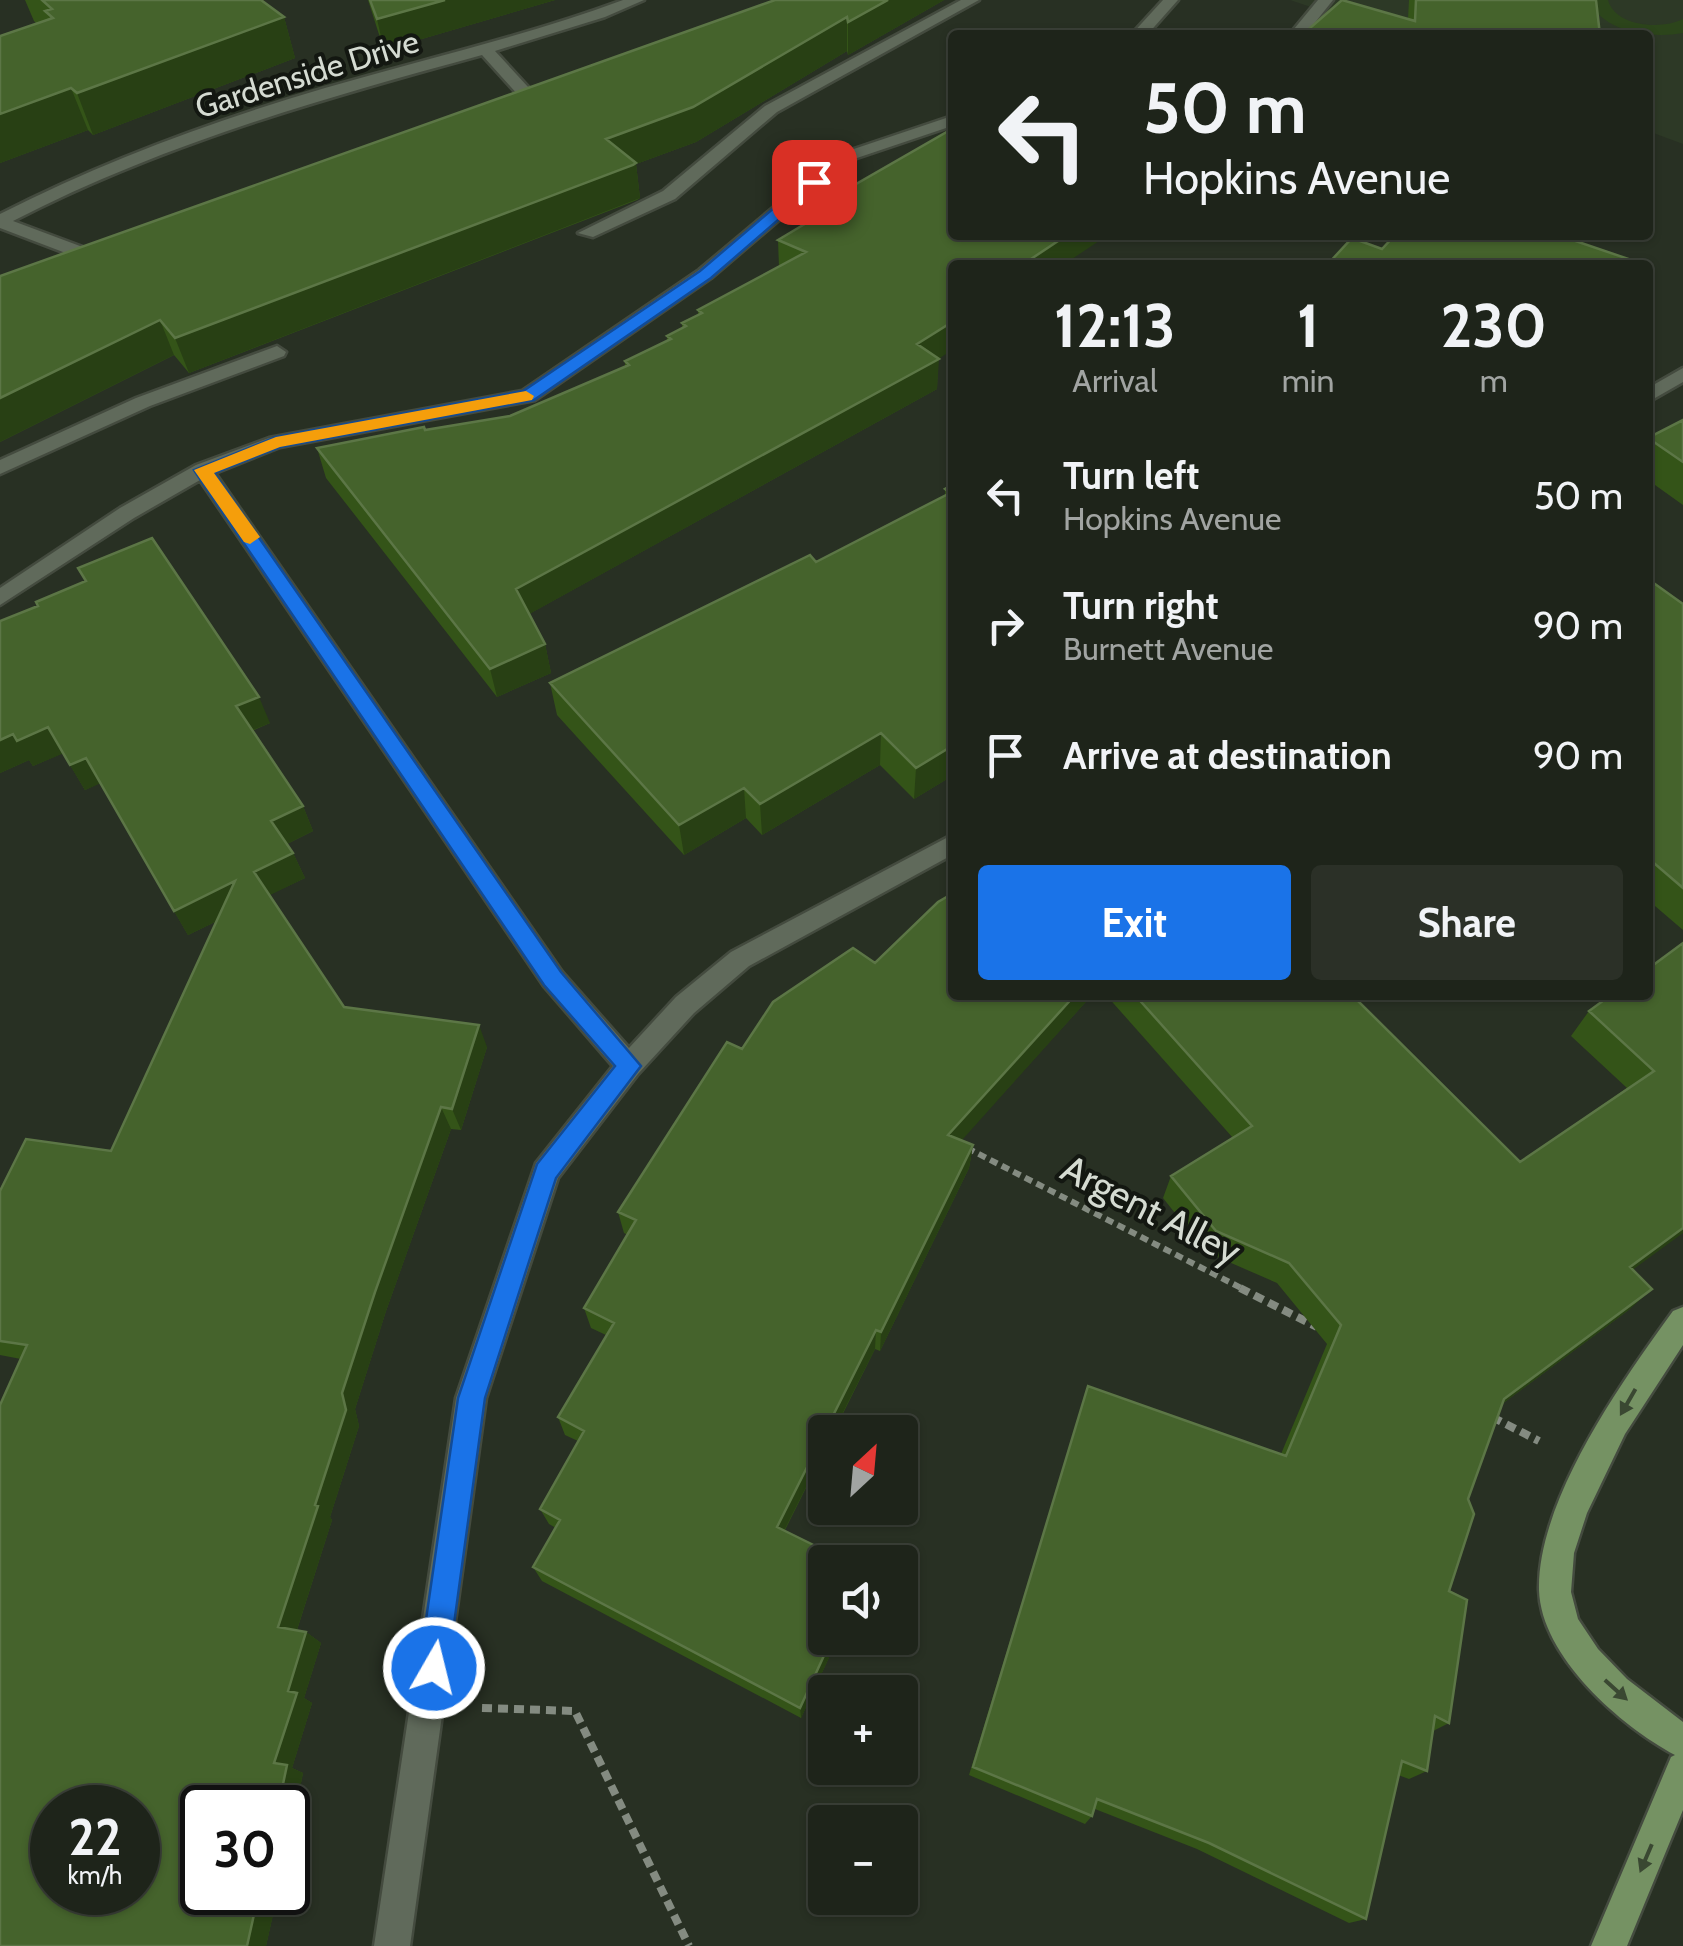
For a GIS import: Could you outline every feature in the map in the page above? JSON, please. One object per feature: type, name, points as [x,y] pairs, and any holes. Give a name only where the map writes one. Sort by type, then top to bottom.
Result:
[{"type":"main road","points":[[1683,1321],[1643,1376],[1590,1468],[1564,1536],[1554,1586],[1561,1622],[1588,1665],[1683,1742]]},
{"type":"main road","points":[[1609,1946],[1683,1769]]},
{"type":"street","name":"Gardenside Drive","points":[[0,222],[86,180],[195,136],[328,92],[486,50],[637,0]]},
{"type":"street","points":[[587,233],[669,194],[771,110],[972,0]]},
{"type":"street","points":[[1145,30],[1172,0]]},
{"type":"street","points":[[1302,30],[1326,0]]},
{"type":"street","points":[[486,50],[535,104]]},
{"type":"street","points":[[0,598],[127,513],[203,470],[276,442],[528,396],[705,274],[842,158],[948,122]]},
{"type":"street","points":[[0,222],[90,256]]},
{"type":"street","points":[[0,468],[143,402],[277,352]]},
{"type":"street","points":[[1653,393],[1683,374]]},
{"type":"street","points":[[203,470],[552,979],[629,1066]]},
{"type":"street","points":[[392,1946],[472,1398],[546,1172],[629,1066],[685,1005],[740,959],[948,846]]},
{"type":"path","name":"Argent Alley","points":[[966,1147],[1331,1334]]},
{"type":"path","points":[[1486,1414],[1590,1468]]},
{"type":"path","points":[[428,1706],[576,1712],[689,1946]]},
{"type":"shaded area","points":[[1290,0],[1683,0],[1683,144],[1653,133],[1653,30],[1379,30]]},
{"type":"green space","points":[[1588,0],[1608,0],[1620,16],[1640,24],[1683,19],[1683,33],[1657,35],[1653,30],[1626,30],[1595,11]]},
{"type":"building","points":[[42,0],[261,0],[284,17],[77,93],[71,88],[0,114],[0,36],[53,18],[45,11],[52,9]]},
{"type":"building","points":[[370,0],[445,0],[377,19]]},
{"type":"building","points":[[775,0],[888,0],[848,22],[847,17],[693,107],[606,139],[636,163],[633,165],[175,338],[160,320],[0,398],[0,276]]},
{"type":"building","points":[[1342,0],[1415,21],[1416,0],[1596,0],[1599,30],[1538,30],[1308,30]]},
{"type":"building","points":[[948,131],[948,240],[1060,240],[1030,260],[948,260],[948,325],[917,344],[939,359],[516,589],[545,644],[490,669],[317,448],[424,427],[425,430],[510,416],[629,365],[625,361],[671,339],[667,336],[686,326],[682,323],[702,313],[698,310],[806,252],[778,240],[813,219],[804,214]]},
{"type":"building","points":[[1350,240],[1382,249],[1390,240],[1573,240],[1631,260],[1332,260]]},
{"type":"building","points":[[1683,420],[1683,462],[1653,441],[1653,435]]},
{"type":"building","points":[[948,494],[948,748],[916,768],[881,733],[760,804],[744,788],[679,825],[550,683],[810,555],[816,562]]},
{"type":"building","points":[[152,538],[259,697],[236,706],[303,806],[271,821],[293,853],[254,872],[344,1007],[479,1025],[452,1109],[441,1107],[375,1292],[342,1393],[346,1410],[278,1627],[306,1632],[288,1691],[297,1693],[274,1763],[287,1765],[283,1785],[180,1785],[180,1915],[254,1915],[247,1946],[0,1946],[0,1405],[27,1345],[0,1341],[0,1191],[26,1139],[111,1151],[235,881],[174,911],[86,758],[70,765],[48,727],[17,741],[13,734],[0,740],[0,621],[86,581],[78,568]]},
{"type":"building","points":[[1653,583],[1683,604],[1683,888],[1653,862]]},
{"type":"building","points":[[948,896],[948,1000],[1070,1000],[948,1135],[973,1145],[881,1332],[876,1330],[833,1415],[808,1415],[808,1465],[777,1527],[814,1545],[808,1545],[808,1655],[824,1655],[815,1675],[808,1675],[808,1690],[800,1708],[533,1567],[560,1520],[540,1509],[584,1431],[558,1417],[614,1323],[584,1308],[636,1220],[618,1212],[727,1042],[742,1049],[773,1002],[853,948],[875,963]]},
{"type":"building","points":[[1683,943],[1683,1228],[1630,1267],[1652,1289],[1504,1399],[1468,1499],[1474,1514],[1449,1591],[1467,1600],[1449,1723],[1435,1716],[1427,1771],[1402,1761],[1366,1919],[1209,1843],[1097,1799],[1092,1816],[973,1767],[1088,1386],[1286,1456],[1341,1325],[1289,1263],[1216,1231],[1171,1176],[1252,1126],[1139,1000],[1357,1000],[1520,1162],[1654,1071],[1589,1011],[1604,1000],[1653,1000],[1653,965]]},
{"type":"slow traffic","points":[[250,537],[203,470],[276,442],[526,396]]},
{"type":"route","points":[[434,1668],[472,1398],[546,1172],[629,1066],[552,979],[203,470],[276,442],[528,396],[705,274],[814,182]]}]
